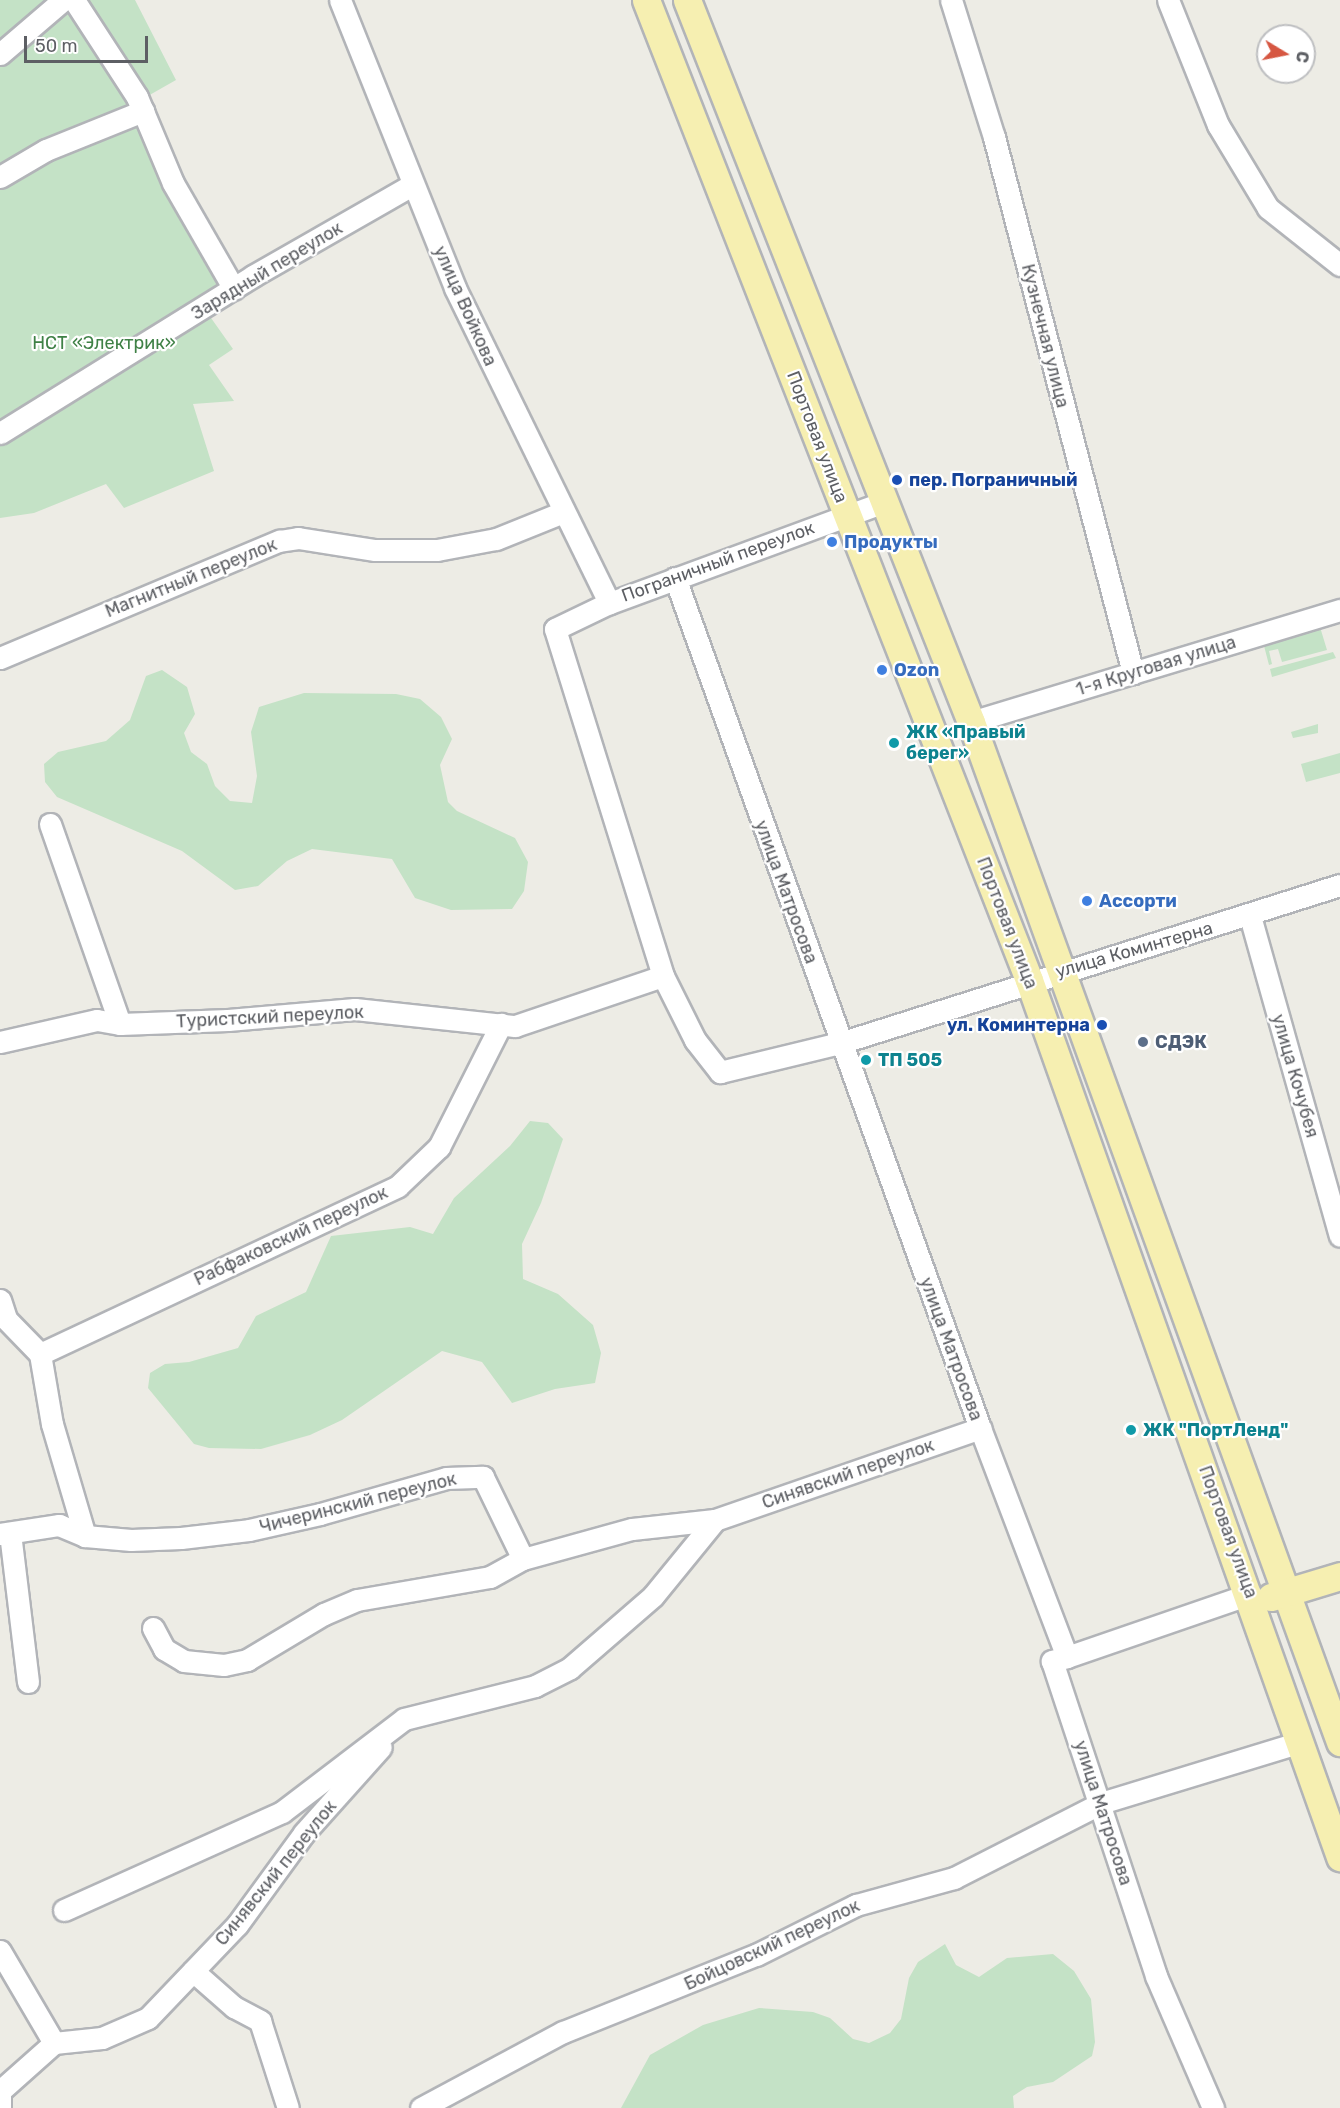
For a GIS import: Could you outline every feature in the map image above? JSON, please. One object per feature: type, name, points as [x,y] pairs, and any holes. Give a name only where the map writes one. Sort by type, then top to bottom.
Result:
[{"type":"main road","name":"Портовая улица","points":[[646,0],[1029,980],[1251,1598],[1340,1857]]},
{"type":"main road","name":"Портовая улица","points":[[687,0],[971,722],[1340,1742]]},
{"type":"main road","points":[[1251,1598],[1286,1592],[1340,1576]]},
{"type":"street","points":[[0,54],[63,0]]},
{"type":"street","points":[[74,0],[143,111],[173,183],[234,289]]},
{"type":"street","name":"улица Войкова","points":[[340,0],[455,288],[609,603]]},
{"type":"street","name":"Кузнечная улица","points":[[951,0],[994,137],[1133,674]]},
{"type":"street","points":[[1168,0],[1218,125],[1268,208],[1340,265]]},
{"type":"street","points":[[0,177],[46,150],[143,111]]},
{"type":"street","name":"Зарядный переулок","points":[[0,433],[234,289],[412,185]]},
{"type":"street","name":"Пограничный переулок","points":[[663,976],[555,629],[609,603],[884,502]]},
{"type":"street","name":"Магнитный переулок","points":[[0,658],[279,541],[298,538],[375,550],[437,550],[496,539],[563,512]]},
{"type":"street","name":"улица Матросова","points":[[675,578],[840,1043],[980,1428],[1067,1657],[1052,1661],[1101,1803],[1156,1976],[1213,2108]]},
{"type":"street","name":"1-я Круговая улица","points":[[971,722],[1340,610]]},
{"type":"street","points":[[51,824],[120,1024]]},
{"type":"street","name":"улица Коминтерна","points":[[663,976],[695,1040],[720,1072],[840,1043],[1029,980],[1250,916],[1340,885]]},
{"type":"street","name":"улица Кочубея","points":[[1250,916],[1340,1236]]},
{"type":"street","name":"Туристский переулок","points":[[0,1042],[97,1020],[120,1024],[355,1010],[515,1026],[663,976]]},
{"type":"street","name":"Рабфаковский переулок","points":[[40,1354],[398,1186],[439,1147],[501,1024]]},
{"type":"street","points":[[0,1300],[6,1319],[40,1354],[52,1424],[85,1536]]},
{"type":"street","name":"Синявский переулок","points":[[153,1628],[164,1649],[184,1660],[224,1665],[247,1660],[324,1614],[357,1600],[490,1577],[523,1559],[632,1529],[715,1520],[980,1428]]},
{"type":"street","name":"Чичеринский переулок","points":[[5,1533],[58,1525],[85,1536],[131,1540],[249,1530],[446,1478],[483,1477],[523,1559]]},
{"type":"street","name":"Синявский переулок","points":[[64,1910],[282,1812],[404,1719],[535,1686],[570,1668],[653,1596],[715,1520]]},
{"type":"street","points":[[5,1533],[28,1682]]},
{"type":"street","points":[[1067,1657],[1251,1598]]},
{"type":"street","name":"Синявский переулок","points":[[54,2043],[102,2038],[148,2018],[237,1925],[304,1833],[377,1756],[390,1730]]},
{"type":"street","name":"Бойцовский переулок","points":[[422,2108],[562,2032],[756,1955],[856,1905],[954,1878],[1101,1803],[1300,1742]]},
{"type":"street","points":[[0,1951],[54,2043],[0,2091],[0,2108]]},
{"type":"street","points":[[193,1971],[234,2007],[260,2021],[288,2108]]},
{"type":"green space","name":"НСТ «Электрик»","points":[[0,0],[135,0],[176,80],[139,101],[227,279],[199,301],[233,349],[209,365],[234,401],[193,404],[214,471],[124,508],[106,484],[34,513],[0,518]]},
{"type":"green space","points":[[1320,627],[1327,650],[1282,662],[1278,649],[1269,651],[1272,664],[1269,665],[1263,642]]},
{"type":"green space","points":[[1333,652],[1336,658],[1272,677],[1270,669]]},
{"type":"green space","points":[[162,670],[187,687],[195,714],[184,733],[191,752],[207,764],[215,786],[230,801],[252,803],[257,776],[251,732],[259,707],[304,693],[396,694],[420,699],[441,717],[452,739],[440,765],[448,802],[457,811],[515,838],[528,862],[524,891],[512,909],[451,910],[415,898],[392,859],[312,849],[287,861],[258,886],[235,890],[182,851],[57,797],[45,782],[44,764],[58,752],[106,741],[130,720],[146,676]]},
{"type":"green space","points":[[1318,724],[1318,733],[1293,738],[1291,732]]},
{"type":"green space","points":[[1340,753],[1340,773],[1306,782],[1301,764]]},
{"type":"green space","points":[[530,1121],[548,1123],[563,1139],[541,1203],[522,1244],[523,1279],[558,1294],[593,1325],[601,1353],[595,1383],[555,1389],[512,1403],[482,1362],[442,1351],[342,1420],[310,1435],[261,1449],[209,1448],[194,1444],[148,1388],[150,1373],[165,1364],[189,1362],[238,1348],[256,1316],[306,1292],[331,1236],[410,1227],[433,1234],[454,1198],[510,1146]]},
{"type":"green space","points":[[945,1944],[956,1965],[979,1977],[1007,1958],[1053,1954],[1074,1971],[1091,1999],[1095,2042],[1092,2056],[1053,2082],[1027,2087],[1013,2096],[1014,2108],[621,2108],[650,2055],[703,2025],[759,2008],[813,2012],[830,2018],[853,2039],[869,2043],[890,2033],[901,2019],[909,1978],[918,1962]]},
{"type":"place","name":"пер. Пограничный","points":[[897,480]]},
{"type":"place","name":"Продукты","points":[[832,542]]},
{"type":"place","name":"Ozon","points":[[882,670]]},
{"type":"place","name":"ЖК «Правый берег»","points":[[894,743]]},
{"type":"place","name":"Ассорти","points":[[1087,901]]},
{"type":"place","name":"ул. Коминтерна","points":[[1102,1025]]},
{"type":"place","name":"СДЭК","points":[[1143,1042]]},
{"type":"place","name":"ТП 505","points":[[866,1060]]},
{"type":"place","name":"ЖК \"ПортЛенд\"","points":[[1131,1430]]}]
